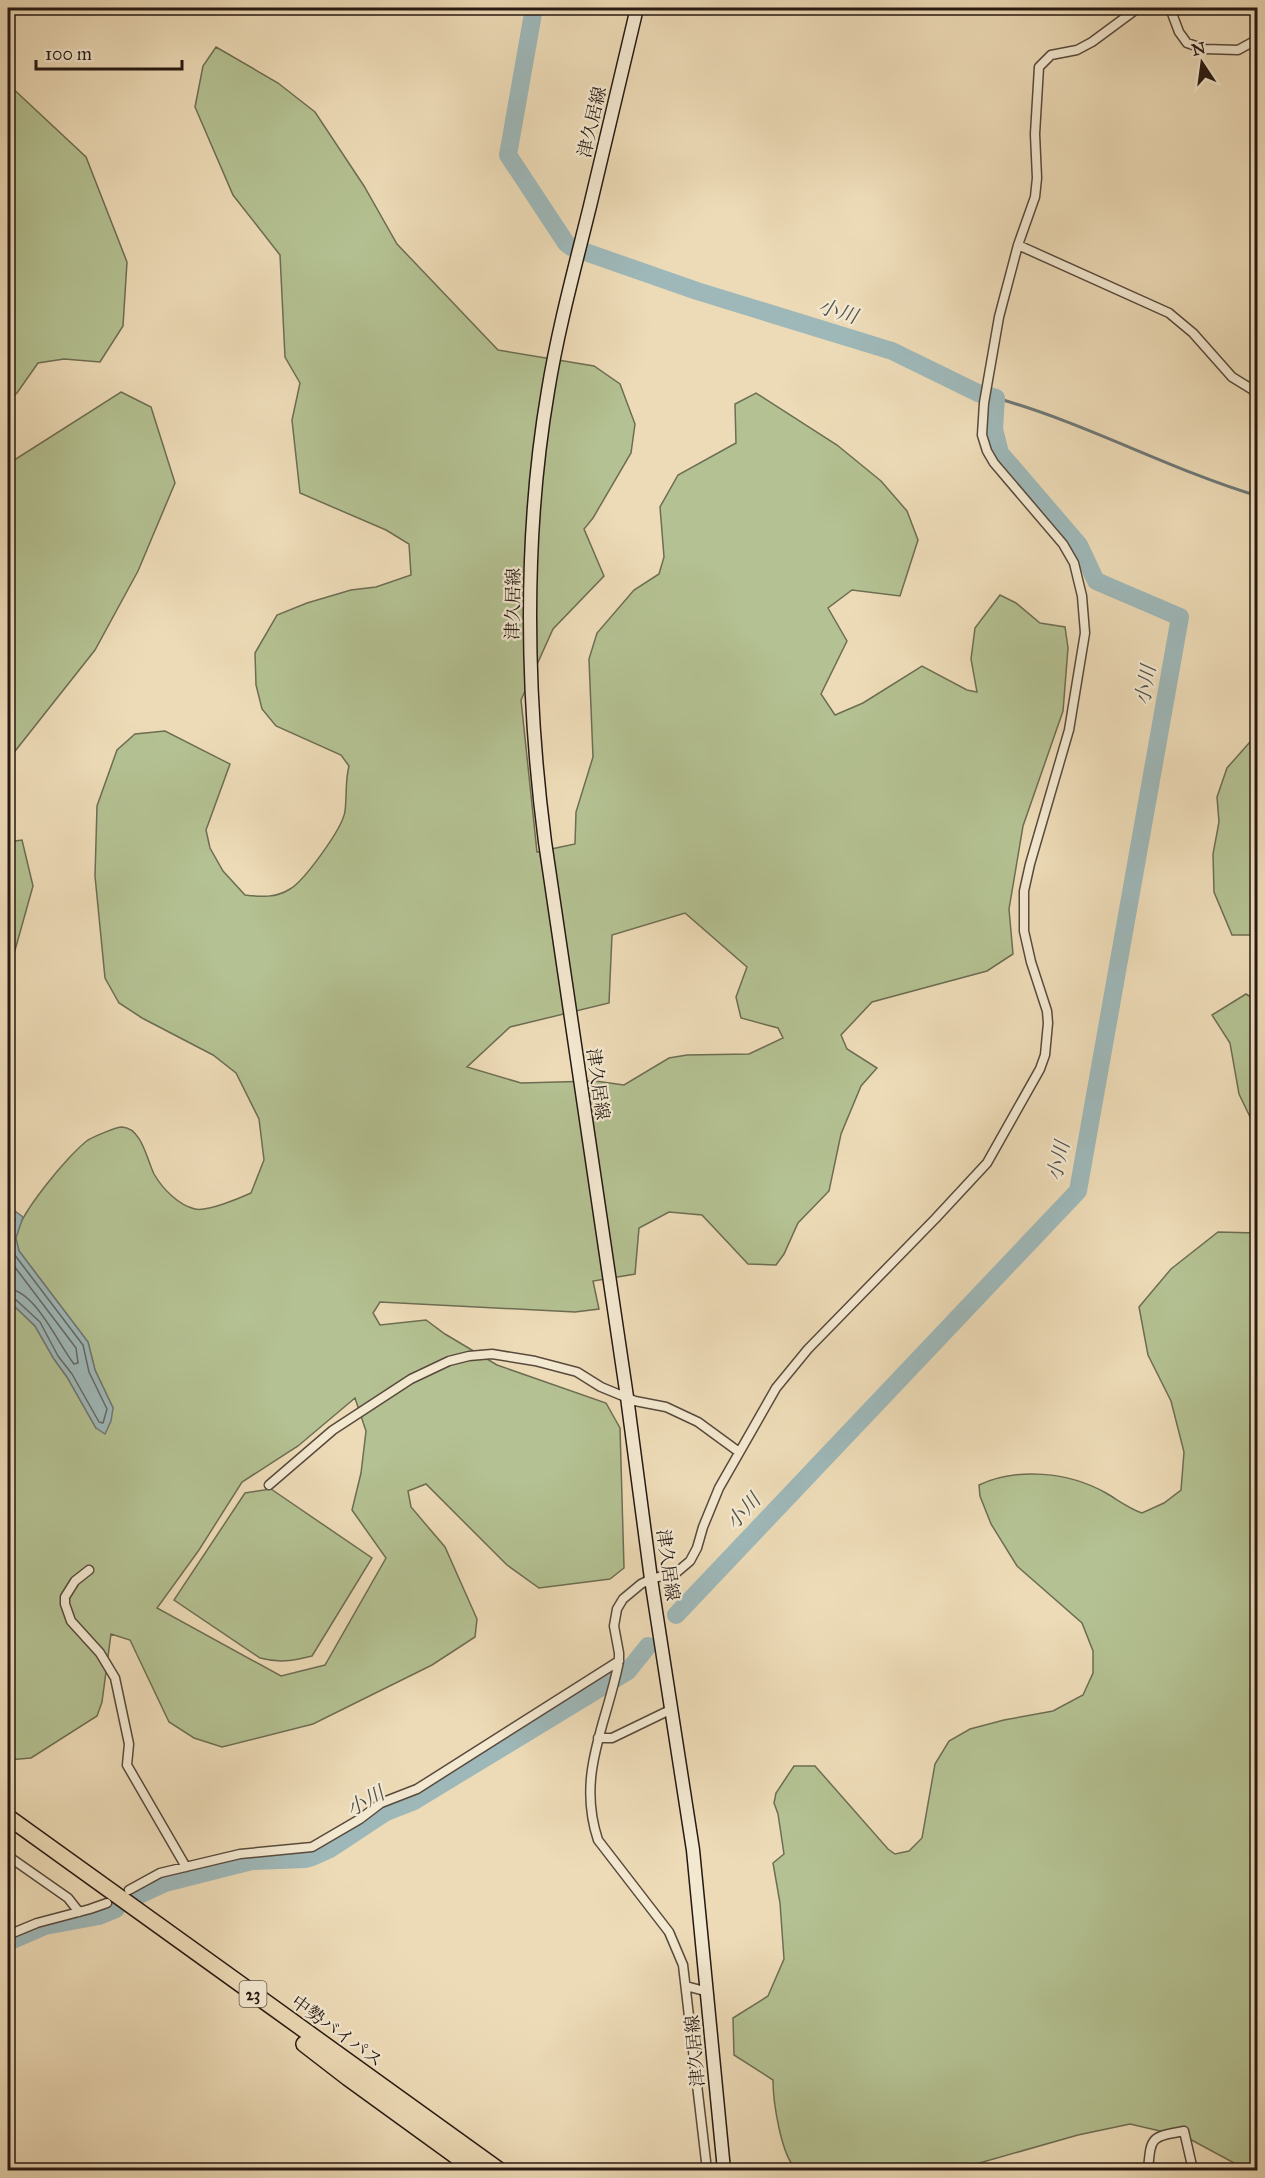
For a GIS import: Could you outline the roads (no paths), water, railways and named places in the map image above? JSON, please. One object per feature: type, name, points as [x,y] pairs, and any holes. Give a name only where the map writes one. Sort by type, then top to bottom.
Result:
[{"type":"highway","name":"中勢バイパス","points":[[8,1817],[499,2170]]},
{"type":"highway","name":"中勢バイパス","points":[[8,1822],[184,1949],[348,2078],[475,2170]]},
{"type":"main road","name":"津久居線","points":[[637,8],[550,380],[541,443],[530,584],[531,676],[537,784],[627,1396],[651,1579],[694,1861],[724,2170]]},
{"type":"street","points":[[707,2170],[683,1965],[669,1932],[598,1840],[592,1822],[590,1773],[620,1653],[614,1626],[617,1609],[623,1599],[651,1579],[676,1572],[690,1561],[698,1548],[703,1527],[719,1488],[776,1388],[808,1349],[935,1219],[987,1162],[1021,1106],[1045,1055],[1048,1023],[1042,993],[1030,962],[1024,931],[1024,891],[1069,730],[1085,633],[1082,597],[1074,563],[1063,544],[1027,504],[987,451],[982,435],[984,403],[999,317],[1018,245],[1035,197],[1037,178],[1035,134],[1039,67],[1051,55],[1077,50],[1092,42],[1138,8]]},
{"type":"street","points":[[1170,8],[1186,43],[1205,50],[1238,50],[1257,39]]},
{"type":"street","points":[[1018,245],[1169,313],[1193,333],[1232,377],[1257,393]]},
{"type":"street","points":[[269,1485],[333,1430],[411,1379],[449,1361],[492,1354],[535,1361],[577,1372],[601,1387],[635,1401],[666,1407],[698,1422],[739,1452]]},
{"type":"street","points":[[89,1570],[75,1581],[64,1604],[71,1621],[100,1653],[115,1678],[129,1744],[127,1765],[186,1867]]},
{"type":"street","points":[[129,1890],[152,1876],[186,1867],[240,1854],[305,1850],[321,1843],[381,1803],[417,1789],[619,1661]]},
{"type":"street","points":[[598,1738],[612,1738],[672,1709]]},
{"type":"street","points":[[8,1856],[68,1898],[79,1912]]},
{"type":"street","points":[[8,1935],[37,1923],[107,1902]]},
{"type":"street","points":[[1257,1963],[1257,2006]]},
{"type":"street","points":[[686,1986],[708,1992]]},
{"type":"street","points":[[1148,2170],[1150,2145],[1154,2140],[1159,2135],[1184,2132],[1193,2170]]},
{"type":"water","points":[[8,1206],[23,1217],[16,1238],[19,1251],[88,1342],[95,1370],[113,1408],[111,1421],[105,1434],[96,1428],[35,1326],[8,1300]]},
{"type":"waterway","name":"小川","points":[[534,8],[508,155],[566,243],[571,247],[697,291],[892,351],[978,393],[996,398],[994,429],[1000,453],[1079,545],[1096,581],[1180,617],[1078,1191],[676,1615]]},
{"type":"waterway","points":[[996,398],[1062,420],[1192,473],[1258,496]]},
{"type":"waterway","name":"小川","points":[[139,1895],[165,1883],[252,1861],[305,1859],[330,1849],[386,1812],[414,1801],[628,1671],[648,1646]]},
{"type":"waterway","name":"小川","points":[[8,1942],[45,1926],[99,1916],[116,1909]]}]
